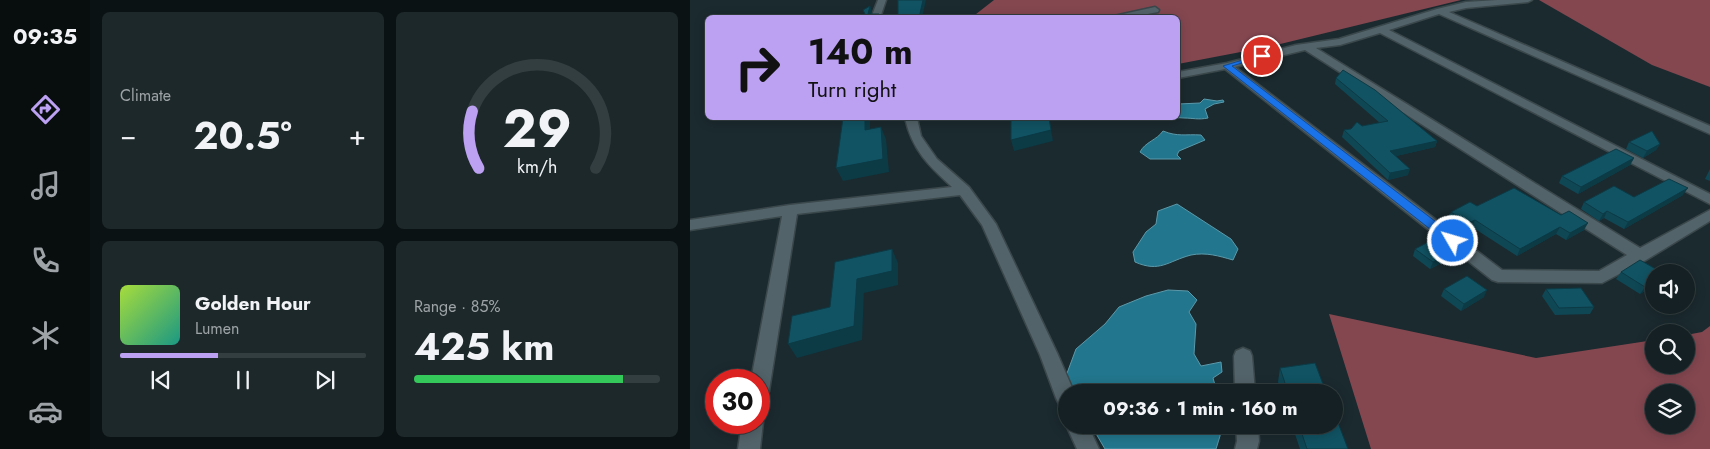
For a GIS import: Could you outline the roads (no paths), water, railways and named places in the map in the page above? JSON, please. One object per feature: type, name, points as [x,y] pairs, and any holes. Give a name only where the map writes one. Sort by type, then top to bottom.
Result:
[{"type":"street","points":[[876,15],[882,0]]},
{"type":"street","points":[[1180,75],[1226,66],[1306,46],[1340,42],[1440,11],[1466,5],[1528,0]]},
{"type":"street","points":[[1126,15],[1155,10]]},
{"type":"street","points":[[1440,11],[1710,130]]},
{"type":"street","points":[[1380,29],[1710,200]]},
{"type":"street","points":[[1306,46],[1640,256]]},
{"type":"street","points":[[1226,66],[1498,276],[1602,277],[1710,215]]},
{"type":"street","points":[[912,120],[914,136],[932,162],[964,190],[989,224],[1060,384]]},
{"type":"street","points":[[690,225],[790,210],[964,190]]},
{"type":"street","points":[[763,369],[790,210]]},
{"type":"street","points":[[1243,356],[1245,384]]},
{"type":"street","points":[[749,449],[751,434]]},
{"type":"street","points":[[1081,434],[1088,449]]},
{"type":"street","points":[[1246,449],[1248,434]]},
{"type":"water","points":[[1204,99],[1223,100],[1224,102],[1214,104],[1205,109],[1208,118],[1180,118],[1180,104],[1200,103]]},
{"type":"water","points":[[1163,131],[1177,135],[1201,135],[1205,140],[1179,151],[1177,155],[1181,159],[1150,159],[1140,152]]},
{"type":"water","points":[[1177,204],[1231,239],[1238,249],[1233,260],[1202,254],[1183,257],[1158,266],[1135,262],[1133,252],[1146,232],[1156,224],[1158,211]]},
{"type":"water","points":[[1168,290],[1188,291],[1197,300],[1189,312],[1196,324],[1194,354],[1201,366],[1221,362],[1222,372],[1213,378],[1215,384],[1070,384],[1066,376],[1076,349],[1105,324],[1119,307],[1146,296]]},
{"type":"water","points":[[1096,434],[1220,434],[1216,449],[1105,449]]}]
